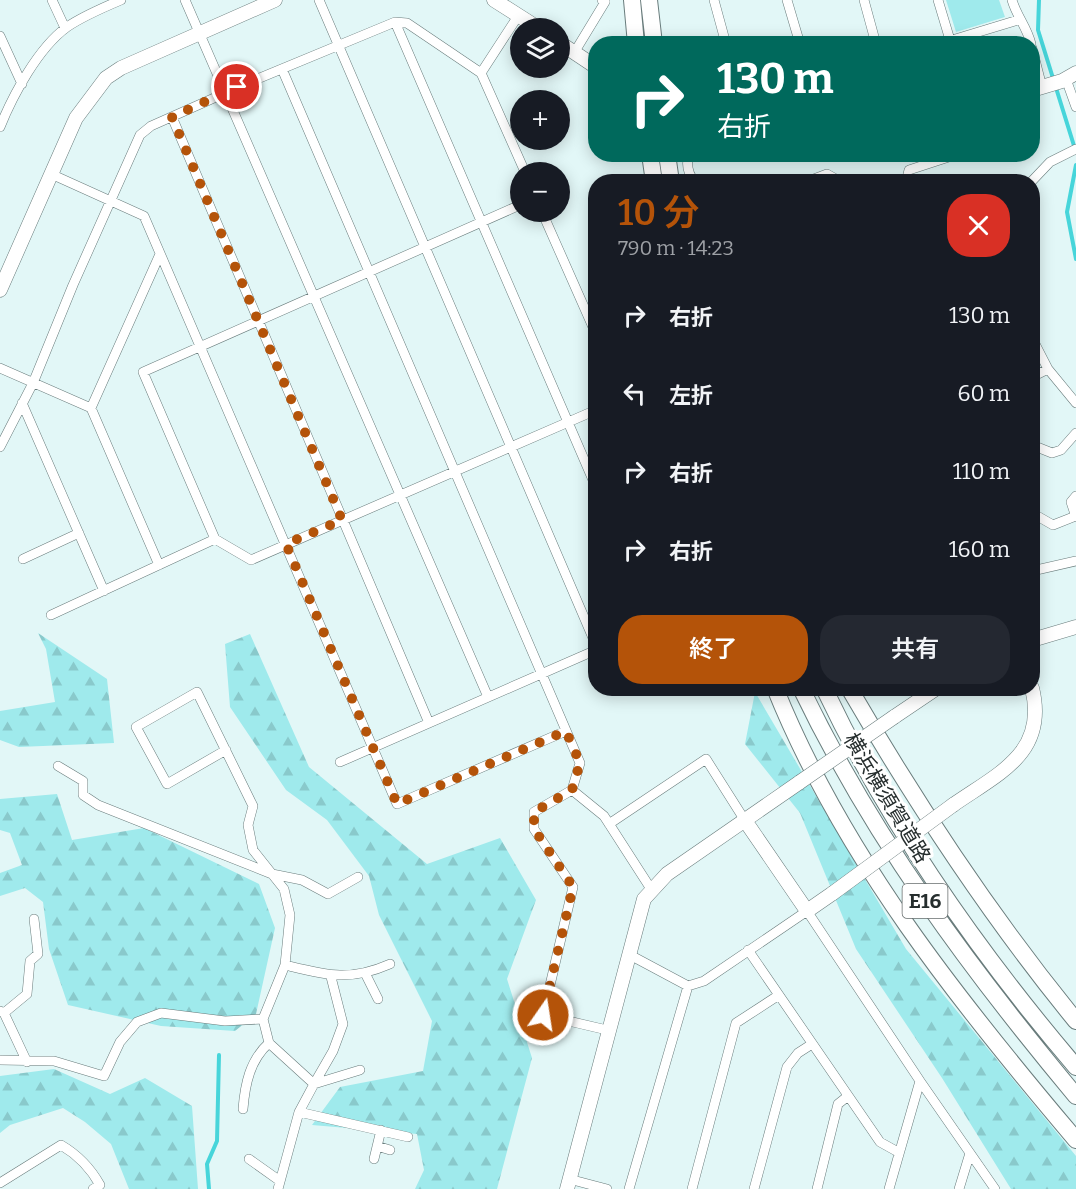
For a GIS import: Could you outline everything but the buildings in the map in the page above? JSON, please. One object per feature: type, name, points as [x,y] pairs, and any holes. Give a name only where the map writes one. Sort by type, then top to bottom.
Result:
[{"type":"highway","points":[[632,0],[635,36]]},
{"type":"highway","points":[[649,0],[653,36]]},
{"type":"highway","points":[[779,696],[838,816],[896,910],[961,999],[1076,1140]]},
{"type":"highway","name":"横浜横須賀道路","points":[[805,696],[825,740],[884,840],[973,965],[1076,1096]]},
{"type":"highway","name":"横浜横須賀道路","points":[[828,696],[881,795],[939,886],[1007,981],[1076,1067]]},
{"type":"highway","points":[[854,696],[960,866],[1076,1021]]},
{"type":"street","points":[[52,0],[65,28]]},
{"type":"street","points":[[0,127],[34,63],[65,28],[121,0]]},
{"type":"street","points":[[185,0],[488,697]]},
{"type":"street","points":[[0,290],[76,118],[106,78],[121,68],[275,0]]},
{"type":"street","points":[[319,0],[588,628]]},
{"type":"street","points":[[494,0],[521,18]]},
{"type":"street","points":[[574,52],[605,2],[602,0]]},
{"type":"street","points":[[714,0],[724,36]]},
{"type":"street","points":[[787,0],[798,36]]},
{"type":"street","points":[[864,0],[874,36]]},
{"type":"street","points":[[938,0],[949,36]]},
{"type":"street","points":[[1012,0],[1018,20],[1027,28],[1029,36]]},
{"type":"street","points":[[481,73],[518,16]]},
{"type":"street","points":[[964,36],[1018,20]]},
{"type":"street","points":[[395,22],[588,469]]},
{"type":"street","points":[[0,447],[33,383],[72,285],[113,200],[140,135],[151,126],[395,22],[407,23],[481,73],[521,162]]},
{"type":"street","points":[[0,36],[22,84]]},
{"type":"street","points":[[570,49],[588,62]]},
{"type":"street","points":[[282,69],[580,763],[572,790],[534,812],[534,829],[573,887],[543,1015],[607,1030]]},
{"type":"street","points":[[1040,88],[1068,78],[1076,107]]},
{"type":"street","points":[[172,117],[429,723]]},
{"type":"street","points":[[1039,174],[1050,162],[1073,150]]},
{"type":"street","points":[[908,174],[909,170],[934,162]]},
{"type":"street","points":[[51,174],[113,200],[144,216],[397,804],[566,731]]},
{"type":"street","points":[[510,209],[143,372],[215,539],[251,560],[588,413]]},
{"type":"street","points":[[546,222],[588,316]]},
{"type":"street","points":[[90,408],[160,254]]},
{"type":"street","points":[[1040,354],[1048,369],[1076,403]]},
{"type":"street","points":[[0,368],[90,408],[159,565]]},
{"type":"street","points":[[1040,373],[1048,369]]},
{"type":"street","points":[[22,403],[104,591]]},
{"type":"street","points":[[1040,448],[1052,453],[1061,450],[1076,433]]},
{"type":"street","points":[[1040,518],[1053,525],[1076,516],[1071,502],[1076,496]]},
{"type":"street","points":[[23,559],[79,533]]},
{"type":"street","points":[[51,615],[215,539]]},
{"type":"street","points":[[1040,570],[1076,561]]},
{"type":"street","points":[[1040,638],[1076,627]]},
{"type":"street","points":[[340,762],[588,651]]},
{"type":"street","points":[[226,750],[167,784],[136,727],[197,692],[226,750],[253,806],[248,825],[253,850],[284,889],[290,915],[285,965],[263,1018],[269,1043],[314,1084]]},
{"type":"street","points":[[607,1189],[568,1184],[607,1030],[644,899],[667,874],[925,696]]},
{"type":"street","points":[[630,955],[688,986],[704,981],[833,893],[1016,761],[1025,750],[1037,719],[1033,696]]},
{"type":"street","points":[[609,824],[706,759],[920,1081],[995,1189]]},
{"type":"street","points":[[58,766],[83,781],[83,795],[98,805],[272,874],[302,880],[328,894],[358,877]]},
{"type":"street","points":[[572,790],[609,824],[651,889]]},
{"type":"street","points":[[27,1062],[2,1012],[27,994],[30,961],[38,954],[34,918]]},
{"type":"street","points":[[748,950],[879,1142],[898,1152]]},
{"type":"street","points":[[285,965],[331,976],[366,975],[390,964]]},
{"type":"street","points":[[366,975],[378,999]]},
{"type":"street","points":[[249,1159],[279,1185],[299,1112],[333,1051],[342,1024],[331,976]]},
{"type":"street","points":[[628,1189],[688,986]]},
{"type":"street","points":[[692,1189],[736,1023],[779,995]]},
{"type":"street","points":[[0,1060],[54,1061],[104,1076],[120,1042],[137,1022],[160,1013],[225,1021],[263,1018]]},
{"type":"street","points":[[243,1109],[244,1088],[256,1054],[269,1043]]},
{"type":"street","points":[[754,1189],[787,1067],[798,1053],[812,1044]]},
{"type":"street","points":[[314,1084],[360,1070]]},
{"type":"street","points":[[889,1189],[920,1081]]},
{"type":"street","points":[[817,1189],[838,1104],[848,1096]]},
{"type":"street","points":[[299,1112],[408,1137]]},
{"type":"street","points":[[374,1159],[381,1131]]},
{"type":"street","points":[[0,1184],[61,1145],[78,1155],[94,1174],[100,1185],[93,1189]]},
{"type":"street","points":[[377,1146],[390,1150]]},
{"type":"street","points":[[958,1189],[970,1153]]},
{"type":"green space","points":[[946,0],[999,0],[1005,17],[956,32]]},
{"type":"green space","points":[[38,633],[107,679],[114,743],[19,747],[0,740],[0,711],[55,702],[46,649]]},
{"type":"green space","points":[[250,634],[309,767],[427,864],[500,838],[536,900],[507,979],[532,1058],[497,1189],[415,1189],[424,1170],[417,1134],[312,1125],[340,1087],[423,1071],[432,1021],[379,915],[369,876],[327,820],[286,790],[230,707],[225,644]]},
{"type":"green space","points":[[754,696],[757,696],[906,949],[1076,1156],[1076,1189],[1011,1189],[942,1078],[856,949],[800,813],[745,744]]},
{"type":"green space","points":[[57,794],[72,840],[144,828],[259,884],[275,928],[256,1014],[235,1031],[161,1026],[68,1005],[49,949],[43,902],[25,888],[0,896],[0,873],[22,865],[10,833],[0,830],[0,799]]},
{"type":"green space","points":[[54,1069],[110,1094],[145,1078],[192,1106],[198,1189],[129,1189],[111,1144],[85,1122],[63,1108],[10,1125],[0,1133],[0,1076]]},
{"type":"waterway","points":[[1039,0],[1040,36]]},
{"type":"waterway","points":[[1040,36],[1075,149]]},
{"type":"waterway","points":[[1076,165],[1067,212],[1076,259]]},
{"type":"waterway","points":[[209,1189],[207,1164],[217,1141],[219,1055]]},
{"type":"route","points":[[237,87],[172,117],[342,520],[286,544],[397,804],[566,731],[580,763],[572,790],[534,812],[534,829],[573,887],[543,1015]]}]
